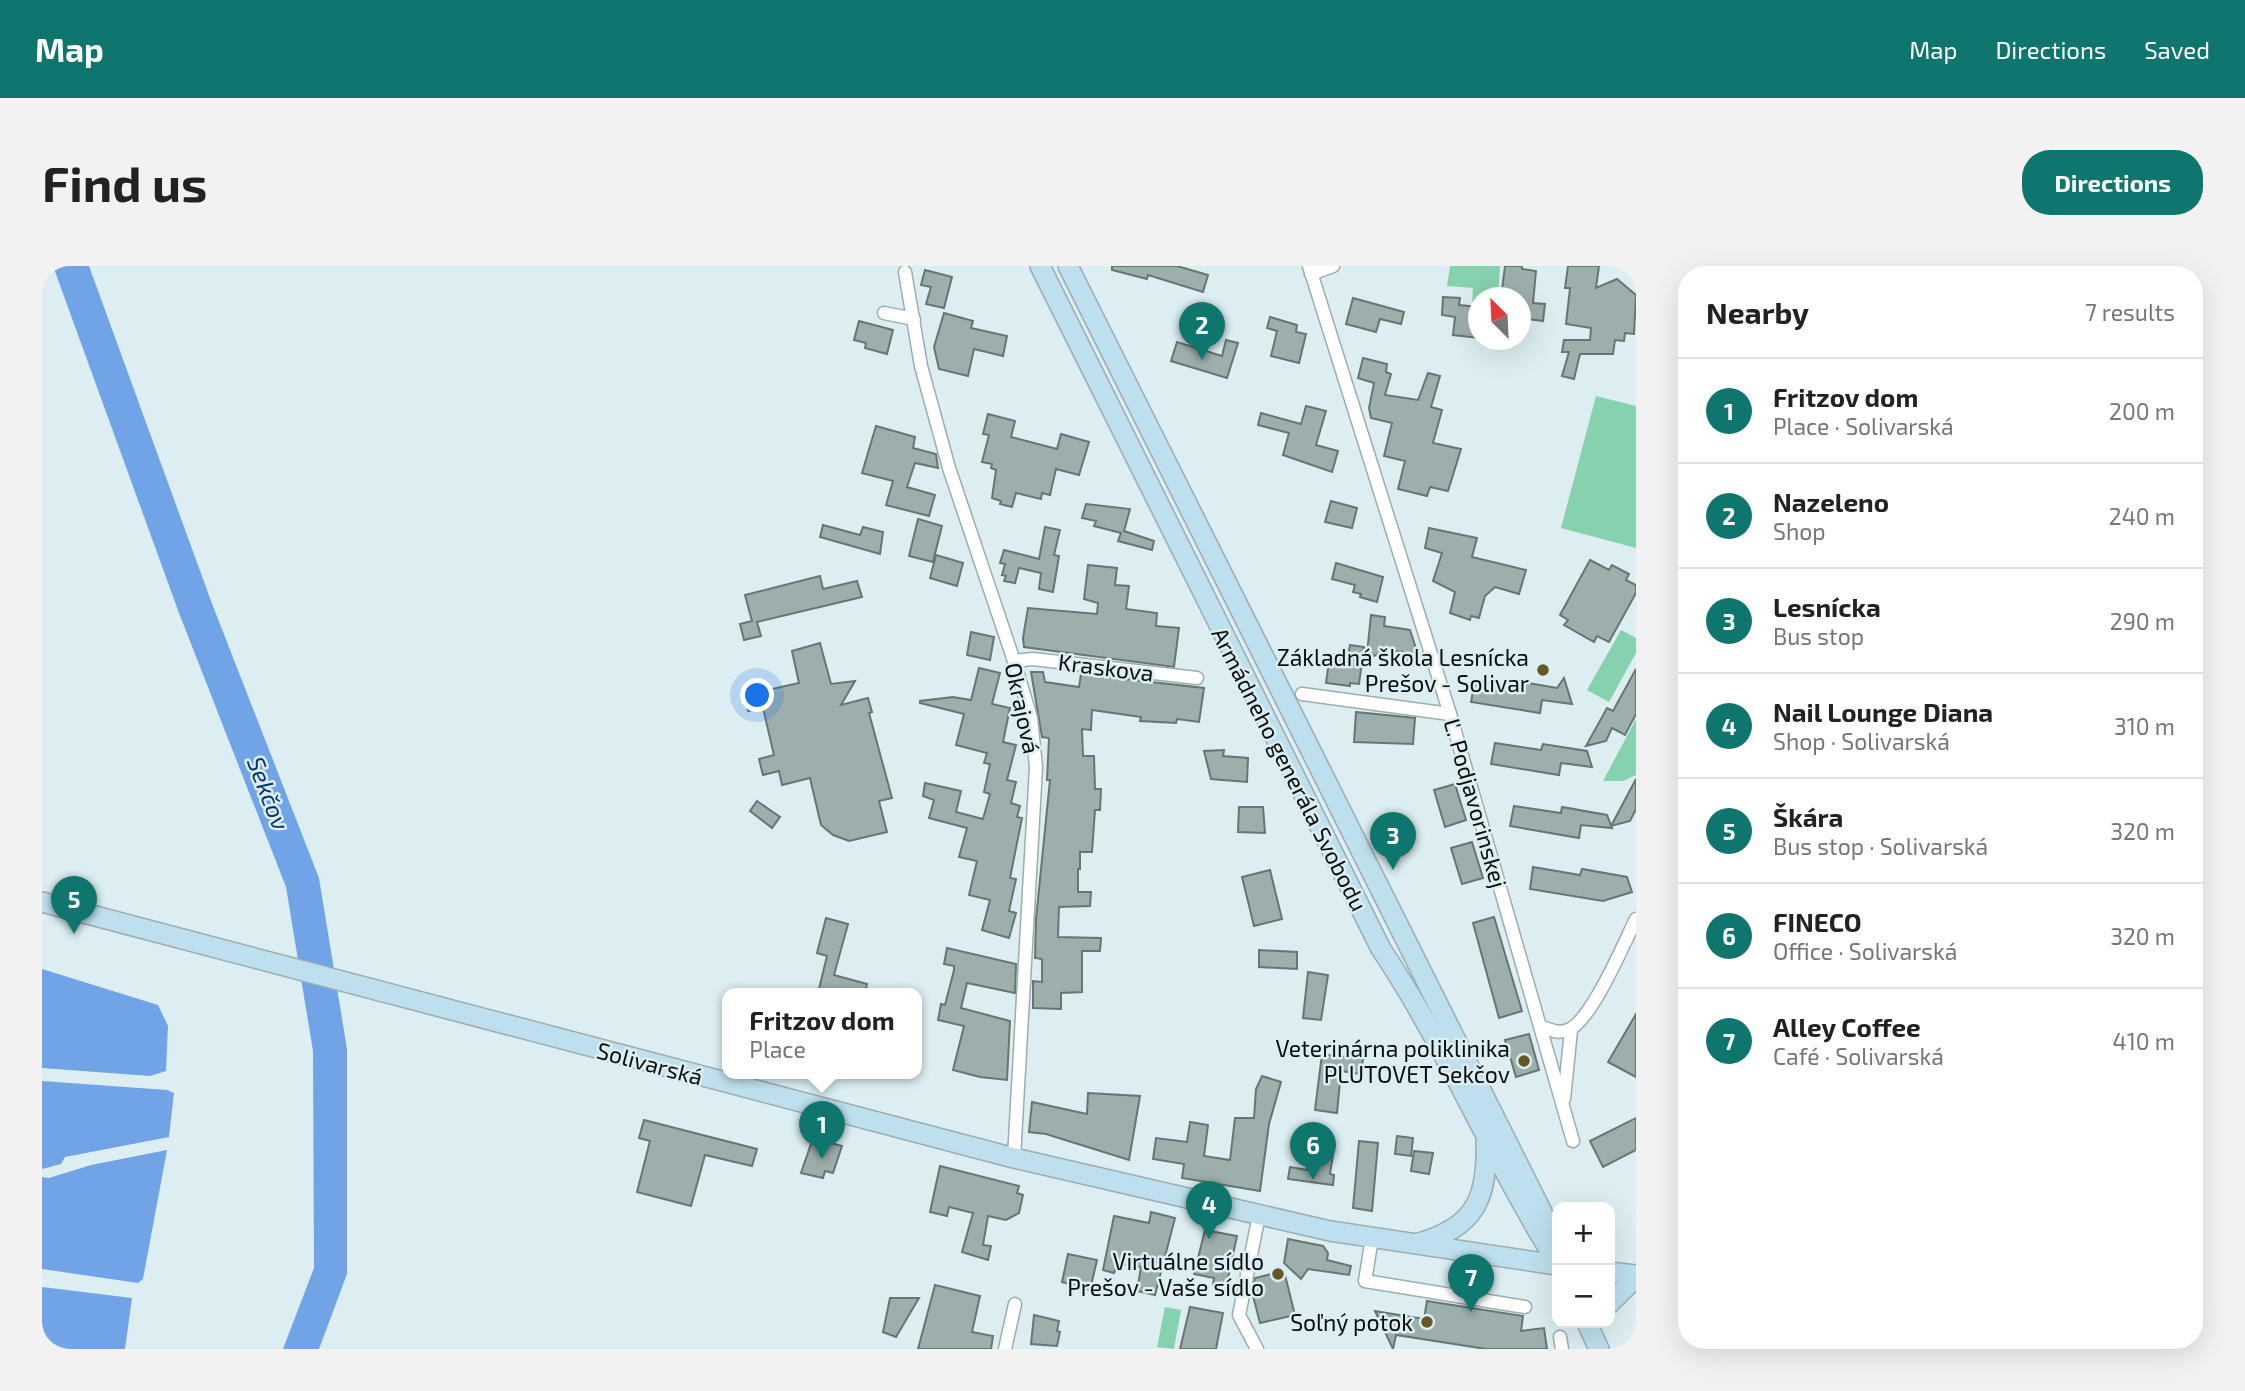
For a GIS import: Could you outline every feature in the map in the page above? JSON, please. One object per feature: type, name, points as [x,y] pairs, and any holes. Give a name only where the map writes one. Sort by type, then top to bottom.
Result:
[{"type":"street","name":"Armádneho generála Svobodu","points":[[1040,266],[1381,949],[1417,1004],[1529,1218],[1552,1254]]},
{"type":"street","name":"Armádneho generála Svobodu","points":[[1068,266],[1542,1212],[1552,1245]]},
{"type":"street","points":[[1310,270],[1333,266]]},
{"type":"street","name":"Ľ. Podjavorinskej","points":[[1310,270],[1450,714],[1573,1141]]},
{"type":"street","name":"Okrajová","points":[[905,272],[921,366],[949,468],[1031,718],[1036,767],[1014,1158]]},
{"type":"street","points":[[884,313],[914,319]]},
{"type":"street","name":"Kraskova","points":[[1014,661],[1033,659],[1197,678]]},
{"type":"street","points":[[1302,694],[1450,714]]},
{"type":"street","name":"Solivarská","points":[[42,902],[1014,1158],[1259,1215],[1372,1238],[1552,1261]]},
{"type":"street","points":[[1542,1027],[1558,1033],[1571,1030],[1586,1013],[1636,919]]},
{"type":"street","points":[[1563,1109],[1571,1030]]},
{"type":"street","points":[[1413,1244],[1442,1236],[1462,1224],[1472,1211],[1483,1194],[1488,1174],[1486,1136]]},
{"type":"street","points":[[1256,1349],[1239,1315],[1259,1215]]},
{"type":"street","points":[[1372,1238],[1365,1281],[1525,1307]]},
{"type":"street","points":[[1615,1273],[1636,1276]]},
{"type":"street","points":[[1615,1298],[1636,1276]]},
{"type":"street","points":[[1005,1349],[1015,1304]]},
{"type":"green space","points":[[1450,266],[1500,266],[1499,287],[1447,286]]},
{"type":"green space","points":[[1596,396],[1636,406],[1636,548],[1561,528]]},
{"type":"green space","points":[[1621,630],[1636,638],[1636,653],[1609,702],[1587,690]]},
{"type":"green space","points":[[1636,719],[1636,775],[1623,781],[1603,781]]},
{"type":"green space","points":[[1165,1307],[1181,1310],[1174,1349],[1157,1347]]},
{"type":"water","name":"Sekčov","points":[[53,266],[89,266],[211,601],[319,878],[347,1049],[347,1274],[319,1349],[283,1349],[314,1268],[313,1051],[286,887],[179,613]]},
{"type":"water","points":[[42,969],[158,1005],[168,1026],[166,1071],[150,1076],[42,1068]]},
{"type":"water","points":[[42,1081],[167,1090],[174,1093],[169,1137],[65,1157],[61,1164],[42,1169]]},
{"type":"water","points":[[167,1150],[143,1279],[138,1283],[42,1269],[42,1177],[49,1178],[91,1165]]},
{"type":"water","points":[[42,1287],[132,1298],[125,1349],[42,1349]]},
{"type":"building","points":[[1112,266],[1177,266],[1208,275],[1203,292],[1148,275],[1147,279],[1112,270]]},
{"type":"building","points":[[1505,266],[1522,266],[1522,269],[1536,271],[1533,303],[1545,304],[1543,321],[1531,319],[1531,287],[1502,287]]},
{"type":"building","points":[[1568,266],[1599,266],[1596,288],[1617,279],[1636,295],[1634,334],[1625,333],[1624,341],[1615,340],[1613,354],[1580,354],[1574,379],[1562,376],[1569,352],[1562,352],[1564,340],[1590,340],[1591,328],[1566,324],[1570,288],[1565,288]]},
{"type":"building","points":[[925,270],[952,277],[944,308],[926,304],[931,287],[921,285]]},
{"type":"building","points":[[1443,297],[1460,298],[1459,305],[1468,306],[1468,337],[1453,335],[1455,317],[1442,315]]},
{"type":"building","points":[[1353,298],[1404,312],[1401,324],[1380,319],[1376,332],[1346,324]]},
{"type":"building","points":[[944,313],[973,321],[971,328],[1007,336],[1003,356],[974,349],[968,376],[939,369],[934,347]]},
{"type":"building","points":[[1270,317],[1297,325],[1296,332],[1306,334],[1299,363],[1271,356],[1277,331],[1267,328]]},
{"type":"building","points":[[859,321],[893,330],[887,354],[865,348],[866,343],[854,340]]},
{"type":"building","points":[[1226,340],[1238,343],[1227,378],[1171,361],[1177,342],[1222,356]]},
{"type":"building","points":[[1363,358],[1387,364],[1386,372],[1391,374],[1385,395],[1418,400],[1428,373],[1440,376],[1431,407],[1442,410],[1433,443],[1461,449],[1448,491],[1430,487],[1427,496],[1398,489],[1405,461],[1384,456],[1392,423],[1371,418],[1369,408],[1374,383],[1358,378]]},
{"type":"building","points":[[1306,406],[1326,411],[1316,445],[1338,451],[1332,472],[1283,455],[1289,433],[1258,425],[1261,413],[1301,424]]},
{"type":"building","points":[[988,414],[1015,421],[1011,437],[1057,449],[1061,434],[1089,442],[1079,475],[1056,469],[1050,495],[1042,493],[1041,499],[1016,493],[1012,507],[1000,504],[1001,501],[992,498],[996,470],[991,468],[992,464],[982,462],[989,435],[983,434]]},
{"type":"building","points":[[876,426],[915,437],[913,448],[936,454],[938,468],[915,463],[907,487],[935,495],[929,516],[886,505],[893,481],[862,473]]},
{"type":"building","points":[[1331,501],[1357,508],[1352,528],[1325,522]]},
{"type":"building","points":[[1086,504],[1130,509],[1124,531],[1154,541],[1152,550],[1118,541],[1121,533],[1094,526],[1096,521],[1082,518]]},
{"type":"building","points":[[918,519],[942,526],[933,562],[909,556]]},
{"type":"building","points":[[823,525],[860,535],[863,527],[883,532],[880,554],[820,537]]},
{"type":"building","points":[[1045,527],[1060,530],[1054,555],[1059,556],[1053,592],[1039,589],[1041,573],[1019,568],[1015,583],[1004,581],[1006,576],[1002,575],[1005,564],[1000,563],[1004,550],[1039,559]]},
{"type":"building","points":[[1429,528],[1477,538],[1472,557],[1526,570],[1519,594],[1495,587],[1485,596],[1479,618],[1471,616],[1470,620],[1450,613],[1455,592],[1433,581],[1442,553],[1425,548]]},
{"type":"building","points":[[936,555],[963,563],[957,586],[930,578]]},
{"type":"building","points":[[1590,560],[1609,570],[1612,565],[1629,574],[1626,580],[1636,585],[1636,593],[1609,642],[1597,636],[1594,642],[1564,625],[1568,620],[1560,615]]},
{"type":"building","points":[[1336,563],[1383,577],[1377,602],[1353,592],[1355,585],[1332,579]]},
{"type":"building","points":[[1088,565],[1117,568],[1115,585],[1129,586],[1126,609],[1157,613],[1156,626],[1179,628],[1174,667],[1024,647],[1028,608],[1097,614],[1098,603],[1084,599]]},
{"type":"building","points":[[820,576],[823,589],[857,581],[862,597],[757,622],[761,636],[744,640],[740,624],[752,621],[745,595]]},
{"type":"building","points":[[1371,615],[1385,617],[1384,626],[1410,630],[1419,658],[1416,665],[1408,667],[1402,652],[1386,650],[1374,656],[1367,654]]},
{"type":"building","points":[[971,632],[994,637],[990,660],[967,655]]},
{"type":"building","points":[[820,643],[831,684],[855,681],[841,705],[868,698],[872,712],[869,713],[892,798],[879,801],[887,832],[849,841],[833,835],[821,825],[810,778],[782,785],[779,771],[763,775],[759,759],[774,755],[763,708],[748,711],[745,695],[799,683],[792,651]]},
{"type":"building","points":[[1350,645],[1364,647],[1359,684],[1350,683],[1350,686],[1326,683],[1330,654],[1348,656]]},
{"type":"building","points":[[979,668],[1000,673],[992,704],[1010,708],[1003,742],[1016,745],[1007,780],[1016,782],[1011,803],[1020,806],[1017,817],[1022,818],[1010,878],[1016,879],[1009,911],[1016,913],[1009,938],[982,930],[990,900],[969,895],[977,861],[959,857],[967,828],[929,818],[934,800],[923,796],[925,783],[961,791],[956,812],[983,819],[990,794],[984,792],[990,764],[984,763],[987,753],[956,745],[964,714],[920,703],[953,697],[971,700]]},
{"type":"building","points":[[1636,669],[1636,714],[1625,735],[1612,728],[1606,741],[1586,746],[1607,708],[1613,711]]},
{"type":"building","points":[[1031,672],[1043,672],[1045,682],[1079,687],[1081,674],[1204,688],[1199,722],[1177,719],[1176,723],[1140,721],[1141,717],[1092,710],[1091,730],[1082,729],[1083,756],[1094,756],[1095,789],[1101,789],[1100,810],[1095,810],[1092,852],[1080,852],[1078,869],[1078,892],[1091,892],[1090,906],[1059,907],[1058,937],[1101,938],[1100,951],[1082,951],[1082,992],[1061,993],[1061,1009],[1033,1008],[1033,981],[1042,982],[1042,959],[1035,958],[1036,919],[1050,780],[1047,780],[1049,738],[1042,737]]},
{"type":"building","points":[[1564,678],[1572,704],[1542,700],[1540,713],[1471,702],[1475,681],[1522,688],[1523,682],[1557,688]]},
{"type":"building","points":[[1356,712],[1415,718],[1413,744],[1354,742]]},
{"type":"building","points":[[1495,743],[1541,750],[1543,744],[1587,751],[1592,767],[1561,763],[1559,775],[1491,764]]},
{"type":"building","points":[[1224,750],[1223,756],[1248,758],[1247,782],[1211,779],[1204,751]]},
{"type":"building","points":[[1636,779],[1636,809],[1630,821],[1611,826]]},
{"type":"building","points":[[1455,784],[1466,820],[1445,827],[1434,790]]},
{"type":"building","points":[[757,801],[780,817],[772,828],[750,811]]},
{"type":"building","points":[[1514,806],[1561,813],[1562,807],[1607,815],[1612,828],[1581,825],[1579,838],[1510,826]]},
{"type":"building","points":[[1239,807],[1263,807],[1265,833],[1238,832]]},
{"type":"building","points":[[1472,842],[1483,878],[1462,884],[1451,848]]},
{"type":"building","points":[[1533,867],[1580,875],[1582,869],[1627,877],[1632,892],[1603,901],[1530,889]]},
{"type":"building","points":[[1270,870],[1282,919],[1254,926],[1242,877]]},
{"type":"building","points":[[1494,917],[1522,1011],[1499,1018],[1473,923]]},
{"type":"building","points":[[826,918],[848,924],[834,975],[867,984],[866,988],[819,988],[827,956],[817,953]]},
{"type":"building","points":[[947,948],[1016,964],[1015,993],[967,983],[961,1008],[1010,1021],[1007,1080],[953,1070],[964,1026],[938,1020],[954,970],[954,966],[944,964]]},
{"type":"building","points":[[1259,950],[1297,952],[1297,969],[1259,967]]},
{"type":"building","points":[[1308,972],[1328,975],[1321,1020],[1303,1018]]},
{"type":"building","points":[[1636,1014],[1636,1077],[1608,1062]]},
{"type":"building","name":"Veterinárna poliklinika PLUTOVET Sekčov","points":[[1529,1034],[1539,1070],[1516,1077],[1505,1040]]},
{"type":"building","points":[[1322,1054],[1363,1059],[1361,1074],[1341,1071],[1337,1113],[1315,1110]]},
{"type":"building","points":[[1262,1076],[1281,1082],[1269,1124],[1260,1191],[1182,1178],[1184,1164],[1153,1159],[1156,1138],[1187,1142],[1190,1122],[1208,1125],[1204,1156],[1230,1160],[1235,1118],[1254,1118],[1256,1089]]},
{"type":"building","points":[[1088,1093],[1140,1096],[1129,1160],[1046,1134],[1029,1132],[1032,1102],[1087,1114]]},
{"type":"building","points":[[1636,1118],[1636,1150],[1603,1167],[1590,1141]]},
{"type":"building","points":[[644,1120],[757,1149],[752,1166],[705,1155],[691,1206],[637,1192],[650,1141],[639,1138]]},
{"type":"building","points":[[1397,1136],[1413,1138],[1411,1156],[1395,1154]]},
{"type":"building","points":[[813,1138],[842,1146],[833,1173],[825,1171],[823,1178],[801,1173]]},
{"type":"building","points":[[1359,1141],[1378,1143],[1372,1211],[1353,1208]]},
{"type":"building","points":[[1310,1145],[1334,1148],[1330,1174],[1334,1175],[1333,1185],[1288,1179],[1290,1167],[1307,1170]]},
{"type":"building","points":[[1414,1151],[1433,1153],[1429,1174],[1411,1171]]},
{"type":"building","points":[[940,1166],[1019,1186],[1017,1193],[1023,1195],[1019,1213],[1006,1220],[988,1216],[983,1245],[991,1246],[988,1260],[962,1252],[973,1213],[949,1207],[947,1216],[930,1212]]},
{"type":"building","points":[[1151,1212],[1175,1218],[1155,1295],[1137,1291],[1141,1267],[1118,1263],[1114,1273],[1103,1270],[1114,1216],[1149,1223]]},
{"type":"building","points":[[1205,1230],[1237,1236],[1226,1288],[1213,1285],[1214,1278],[1194,1274]]},
{"type":"building","points":[[1288,1239],[1323,1246],[1328,1253],[1327,1260],[1351,1266],[1349,1275],[1308,1269],[1301,1279],[1284,1263]]},
{"type":"building","points":[[1068,1254],[1097,1260],[1090,1290],[1062,1282]]},
{"type":"building","points":[[1284,1271],[1295,1315],[1260,1323],[1252,1292],[1255,1278]]},
{"type":"building","points":[[935,1285],[980,1296],[972,1332],[993,1336],[991,1349],[918,1349]]},
{"type":"building","points":[[890,1298],[919,1298],[896,1337],[883,1332]]},
{"type":"building","points":[[1427,1301],[1523,1316],[1521,1331],[1544,1328],[1547,1349],[1486,1349],[1396,1335],[1393,1349],[1375,1311],[1424,1319]]},
{"type":"building","points":[[1190,1307],[1223,1313],[1216,1349],[1180,1349]]},
{"type":"building","points":[[1034,1315],[1059,1321],[1057,1346],[1031,1344]]},
{"type":"place","name":"Nazeleno","points":[[1202,360]]},
{"type":"place","name":"Základná škola Lesnícka Prešov - Solivar","points":[[1543,670]]},
{"type":"place","name":"Lesnícka","points":[[1393,870]]},
{"type":"place","name":"Škára","points":[[74,934]]},
{"type":"place","name":"Veterinárna poliklinika PLUTOVET Sekčov","points":[[1524,1061]]},
{"type":"place","name":"Fritzov dom","points":[[822,1159]]},
{"type":"place","name":"FINECO","points":[[1313,1180]]},
{"type":"place","name":"Nail Lounge Diana","points":[[1209,1239]]},
{"type":"place","name":"Virtuálne sídlo Prešov - Vaše sídlo","points":[[1278,1274]]},
{"type":"place","name":"Alley Coffee","points":[[1471,1312]]},
{"type":"place","name":"Soľný potok","points":[[1427,1322]]}]
